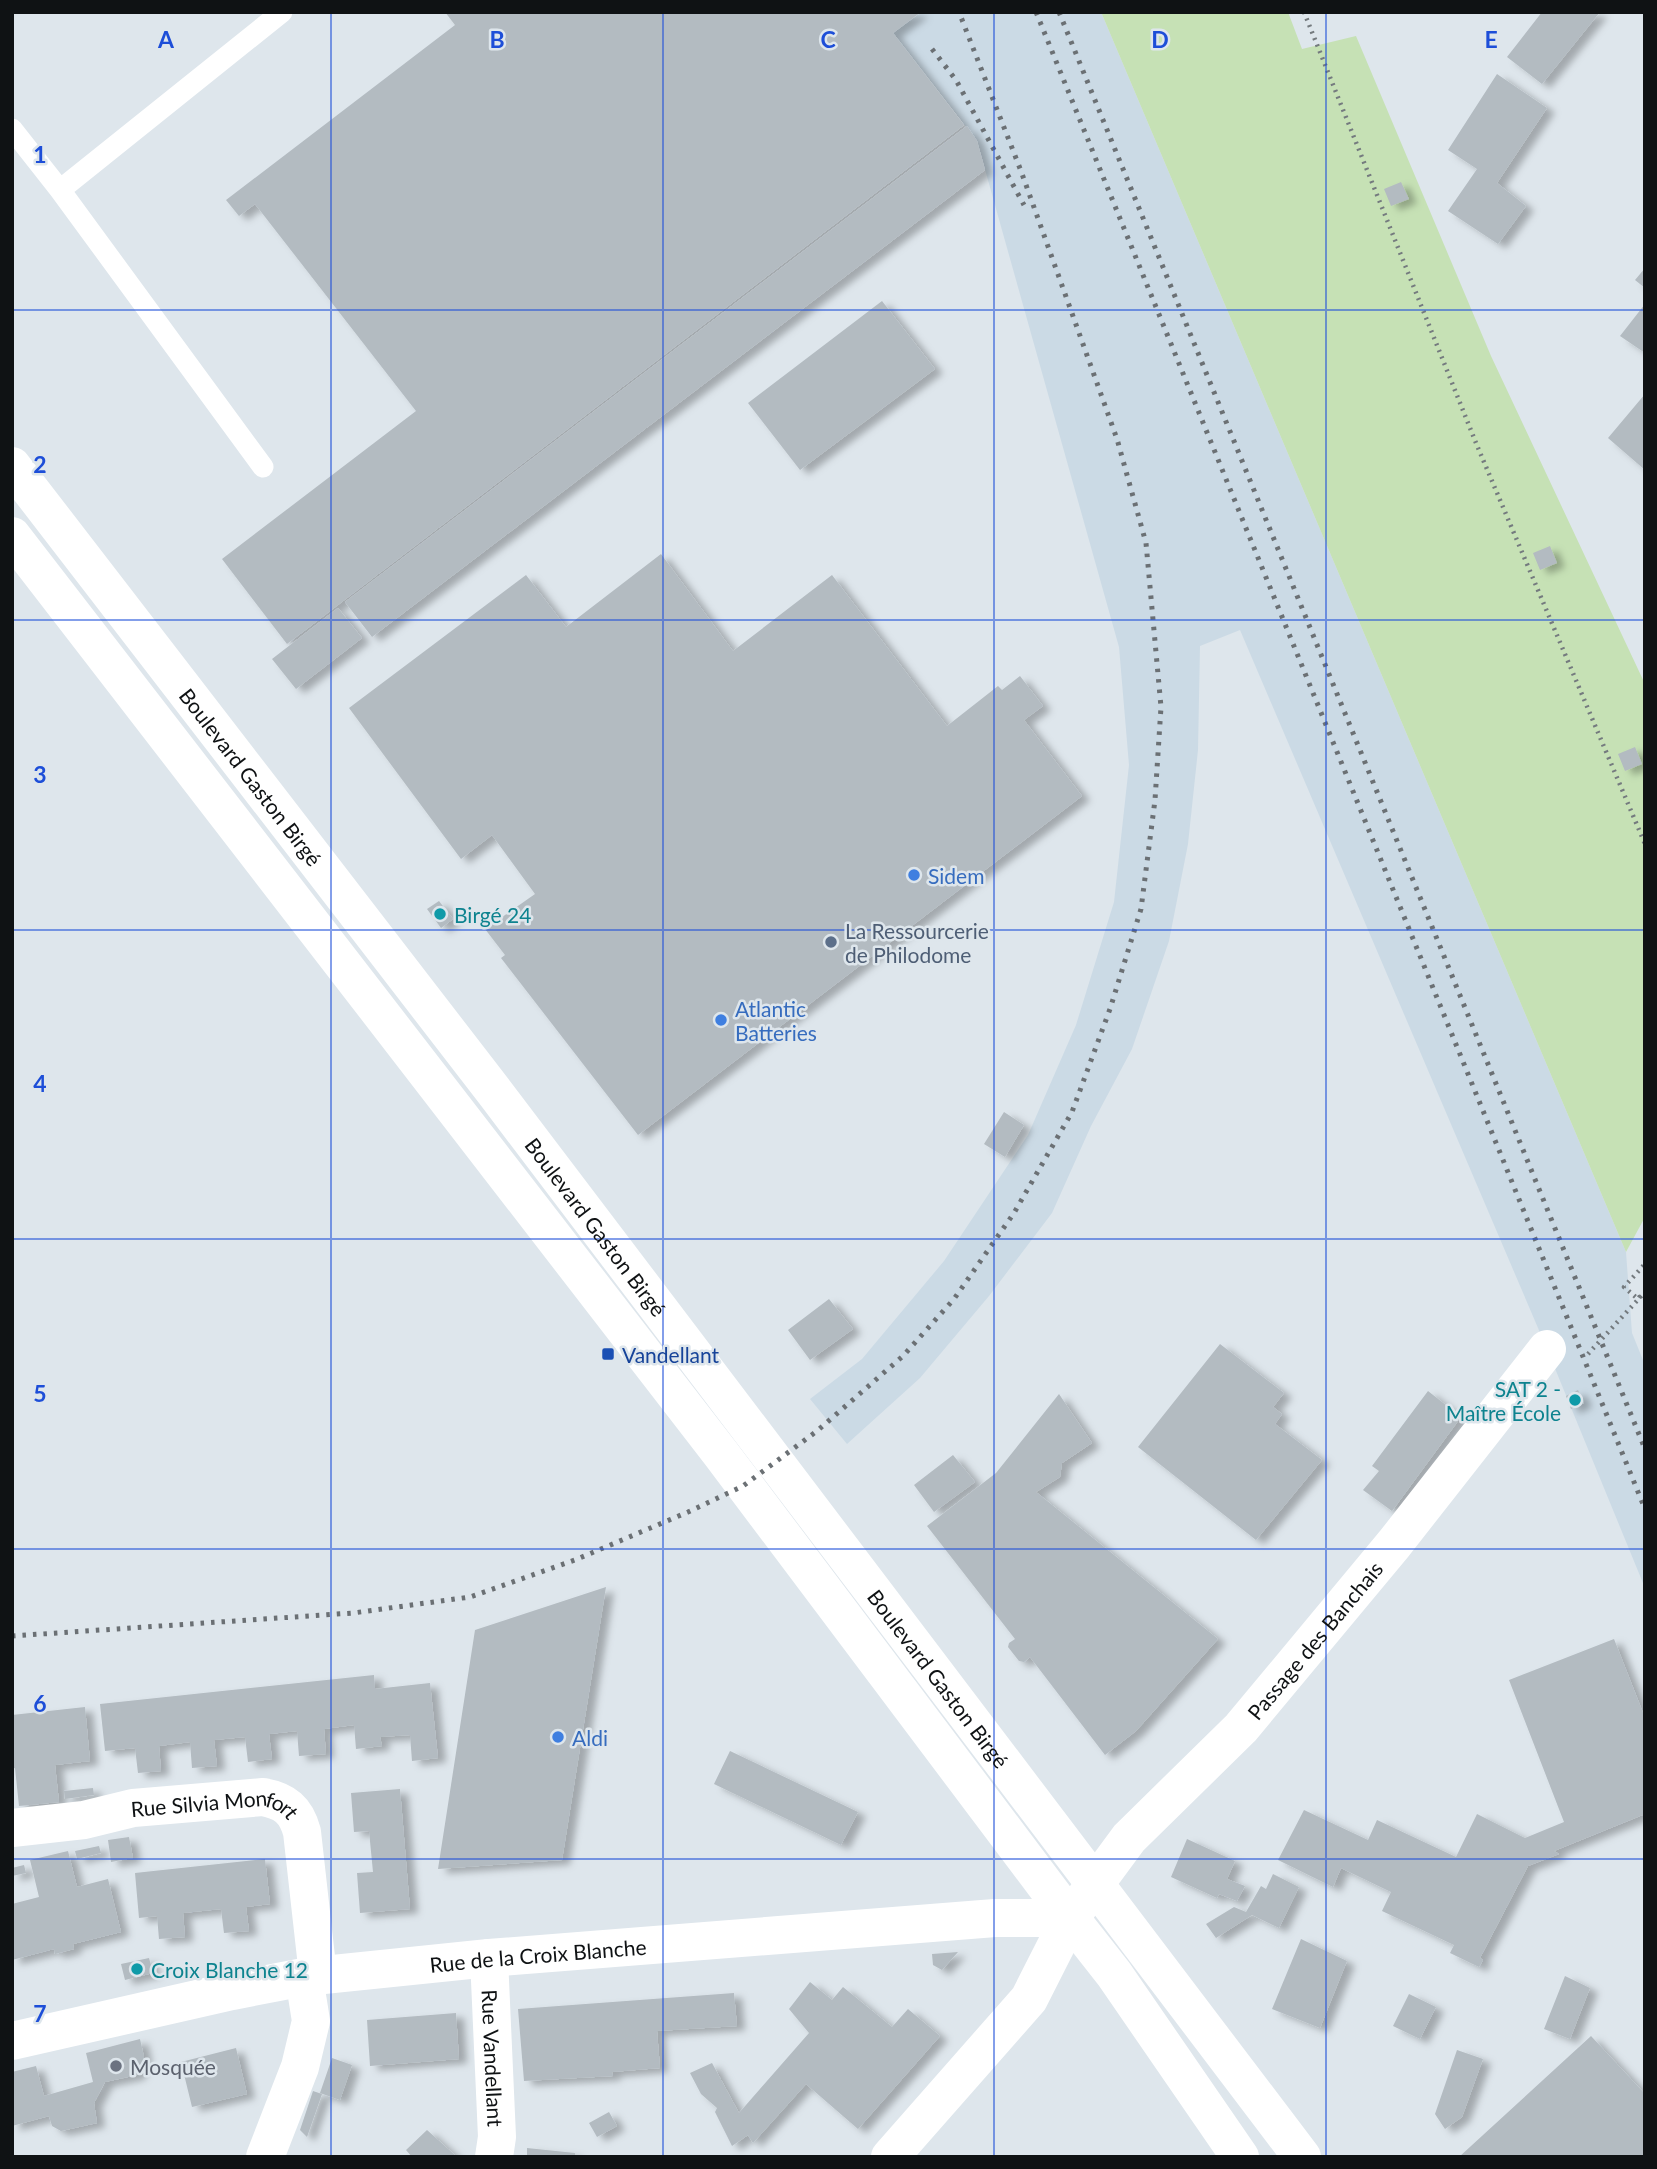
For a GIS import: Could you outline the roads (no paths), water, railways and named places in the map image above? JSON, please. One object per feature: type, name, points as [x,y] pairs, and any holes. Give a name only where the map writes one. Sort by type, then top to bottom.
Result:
[{"type":"main road","name":"Boulevard Gaston Birgé","points":[[12,466],[544,1157],[1302,2157]]},
{"type":"main road","name":"Boulevard Gaston Birgé","points":[[12,536],[721,1454],[1114,1974],[1240,2157]]},
{"type":"main road","name":"Passage des Banchais","points":[[890,2157],[1028,1999],[1070,1918],[1129,1838],[1241,1728],[1394,1544],[1564,1356]]},
{"type":"main road","name":"Rue Silvia Monfort","points":[[12,1828],[85,1819],[133,1808],[263,1797],[277,1800],[289,1807],[298,1818],[302,1832],[311,1976],[311,2021],[300,2067],[265,2157]]},
{"type":"main road","name":"Rue de la Croix Blanche","points":[[12,2041],[232,1990],[311,1976],[489,1958],[995,1918],[1070,1918]]},
{"type":"main road","name":"Rue Vandellant","points":[[489,1958],[496,2137],[494,2157]]},
{"type":"lane","points":[[61,190],[282,12]]},
{"type":"lane","points":[[12,129],[61,190],[263,467]]},
{"type":"railway","points":[[12,1636],[353,1613],[470,1597],[575,1560],[743,1486],[817,1431],[903,1356],[954,1299],[1014,1213],[1072,1112],[1110,1009],[1141,909],[1155,800],[1161,707],[1146,543],[1117,439],[1021,171],[959,12]]},
{"type":"railway","points":[[1036,12],[1645,1509]]},
{"type":"railway","points":[[1059,12],[1645,1449]]},
{"type":"railway","points":[[932,49],[956,80],[1024,205]]},
{"type":"place","name":"Sidem","points":[[914,875]]},
{"type":"place","name":"Birgé 24","points":[[440,914]]},
{"type":"place","name":"La Ressourcerie de Philodome","points":[[831,942]]},
{"type":"place","name":"Atlantic Batteries","points":[[721,1020]]},
{"type":"place","name":"Vandellant","points":[[608,1354]]},
{"type":"place","name":"SAT 2 - Maître École","points":[[1575,1400]]},
{"type":"place","name":"Aldi","points":[[558,1737]]},
{"type":"place","name":"Croix Blanche 12","points":[[137,1969]]},
{"type":"place","name":"Mosquée","points":[[116,2066]]}]
